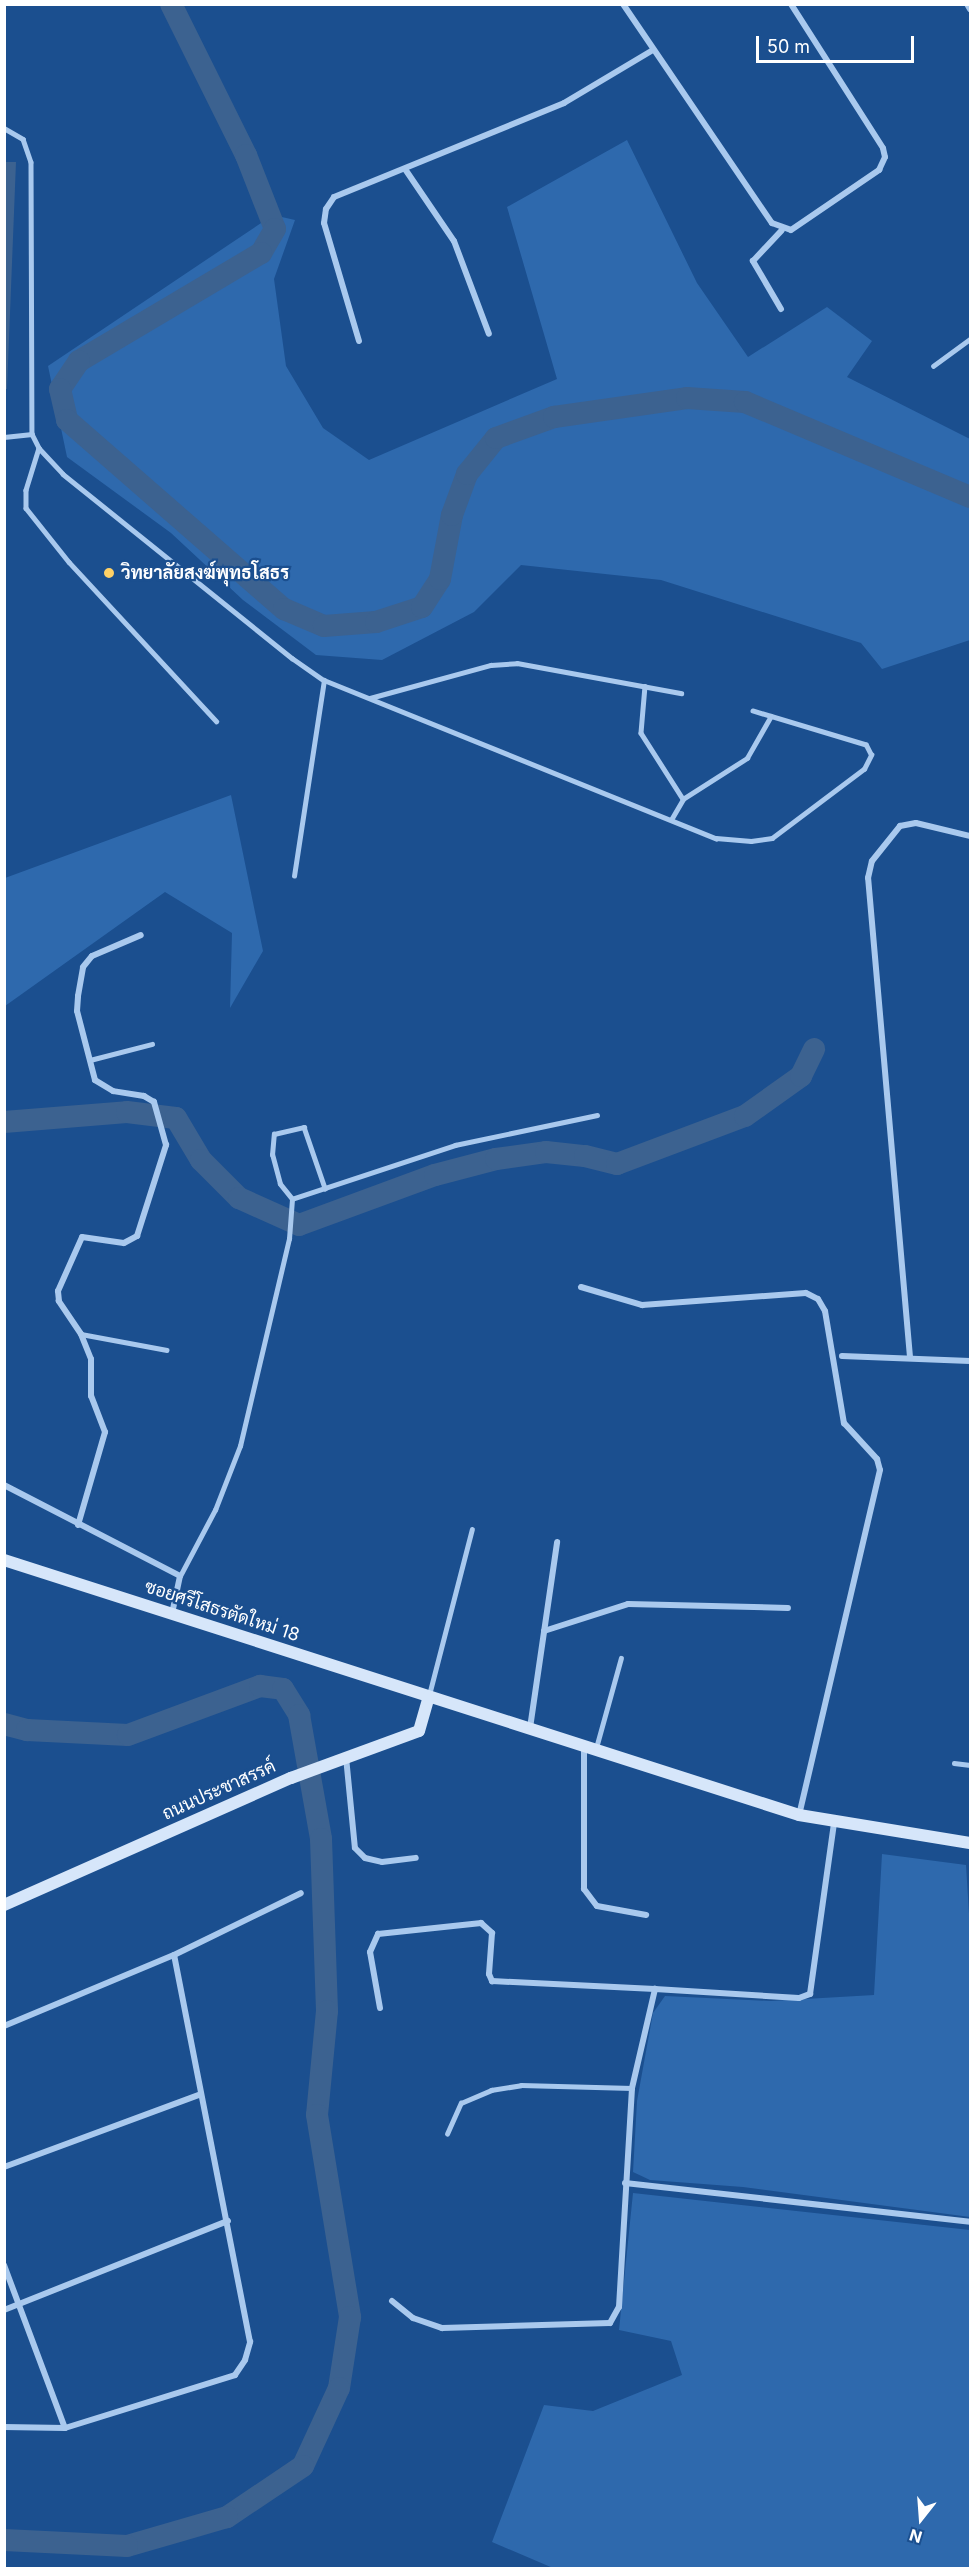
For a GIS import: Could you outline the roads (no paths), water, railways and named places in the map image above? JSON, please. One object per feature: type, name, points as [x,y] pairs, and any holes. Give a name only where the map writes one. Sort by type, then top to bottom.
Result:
[{"type":"street","points":[[623,4],[772,223],[782,230],[791,230],[879,170],[885,157],[883,148],[791,4]]},
{"type":"street","points":[[968,4],[970,9]]},
{"type":"street","points":[[359,341],[324,223],[326,209],[334,197],[564,103],[653,50]]},
{"type":"street","points":[[405,169],[454,241],[489,334]]},
{"type":"street","points":[[781,309],[753,261],[782,230]]},
{"type":"street","points":[[910,1357],[868,878],[872,861],[900,826],[916,823],[970,836]]},
{"type":"street","points":[[78,1525],[105,1432],[91,1396],[90,1359],[81,1334],[62,1308],[58,1291],[76,1245],[89,1235],[124,1243],[137,1236],[165,1154],[164,1128],[159,1110],[150,1098],[102,1087],[94,1080],[77,1011],[83,967],[98,950],[141,935]]},
{"type":"street","points":[[581,1287],[642,1305],[806,1293],[818,1299],[825,1311],[844,1423],[877,1459],[880,1470],[799,1815]]},
{"type":"street","points":[[842,1356],[970,1361]]},
{"type":"street","points":[[4,1485],[180,1576],[172,1615]]},
{"type":"street","points":[[530,1728],[557,1542]]},
{"type":"street","name":"ซอยศรีโสธรตัดใหม่ 18","points":[[4,1560],[799,1815],[834,1824],[970,1843]]},
{"type":"street","points":[[544,1631],[628,1604],[788,1608]]},
{"type":"street","name":"ถนนประชาสรรค์","points":[[4,1905],[291,1778],[419,1731],[429,1696]]},
{"type":"street","points":[[590,1749],[585,1889],[597,1906],[646,1915]]},
{"type":"street","points":[[346,1757],[355,1848],[365,1858],[382,1862],[416,1858]]},
{"type":"street","points":[[380,2008],[370,1952],[378,1934],[480,1923],[492,1933],[489,1974],[492,1981],[799,1998],[810,1994],[834,1824]]},
{"type":"street","points":[[4,2026],[174,1955],[301,1893]]},
{"type":"street","points":[[4,2427],[65,2428],[235,2374],[245,2360],[250,2342],[174,1955]]},
{"type":"street","points":[[392,2301],[413,2318],[442,2328],[610,2323],[619,2307],[632,2088],[655,1989]]},
{"type":"street","points":[[4,2167],[201,2094]]},
{"type":"street","points":[[625,2183],[970,2222]]},
{"type":"street","points":[[4,2310],[228,2221]]},
{"type":"street","points":[[4,2265],[65,2428]]},
{"type":"lane","points":[[4,128],[23,140],[31,162],[32,434],[39,448],[63,474],[324,680],[716,838],[752,841],[772,838],[864,769],[871,755],[866,745],[753,711]]},
{"type":"lane","points":[[933,366],[970,339]]},
{"type":"lane","points":[[4,437],[32,434]]},
{"type":"lane","points":[[39,448],[29,475],[26,508],[69,562],[216,721]]},
{"type":"lane","points":[[370,698],[491,665],[517,663],[681,693]]},
{"type":"lane","points":[[294,876],[324,680]]},
{"type":"lane","points":[[645,686],[642,733],[683,798]]},
{"type":"lane","points":[[671,820],[683,798],[747,758],[771,716]]},
{"type":"lane","points":[[90,1060],[152,1044]]},
{"type":"lane","points":[[292,1198],[455,1145],[597,1115]]},
{"type":"lane","points":[[292,1198],[284,1192],[277,1174],[271,1143],[274,1134],[304,1127],[325,1188]]},
{"type":"lane","points":[[180,1576],[215,1510],[240,1446],[289,1239],[292,1198]]},
{"type":"lane","points":[[81,1334],[167,1350]]},
{"type":"lane","points":[[429,1696],[472,1529]]},
{"type":"lane","points":[[590,1749],[621,1658]]},
{"type":"lane","points":[[954,1763],[970,1765]]},
{"type":"lane","points":[[447,2134],[461,2103],[491,2090],[522,2085],[632,2088]]},
{"type":"waterway","points":[[171,4],[246,155],[275,229],[261,253],[79,361],[60,389],[67,420],[284,609],[324,626],[376,622],[422,607],[440,579],[452,515],[467,474],[496,438],[554,417],[687,398],[745,402],[970,497]]},
{"type":"waterway","points":[[4,1122],[127,1112],[176,1118],[201,1160],[239,1198],[299,1225],[435,1175],[496,1159],[546,1152],[585,1156],[617,1164],[745,1116],[801,1076],[814,1049]]},
{"type":"waterway","points":[[4,1724],[27,1730],[128,1735],[260,1686],[283,1689],[299,1715],[321,1839],[327,2011],[317,2115],[350,2317],[339,2388],[303,2466],[227,2517],[127,2546],[4,2540]]},
{"type":"place","name":"วิทยาลัยสงฆ์พุทธโสธร","points":[[109,573]]}]
